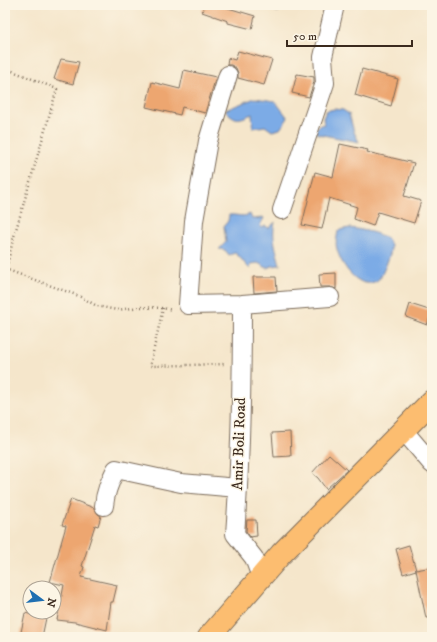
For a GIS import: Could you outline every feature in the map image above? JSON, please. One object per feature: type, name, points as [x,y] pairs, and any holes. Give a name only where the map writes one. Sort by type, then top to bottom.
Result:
[{"type":"main road","points":[[209,637],[281,554],[432,401]]},
{"type":"street","points":[[282,210],[325,83],[323,57],[336,5]]},
{"type":"street","points":[[228,75],[207,148],[194,222],[188,305],[242,304],[330,297]]},
{"type":"street","name":"Amir Boli Road","points":[[242,304],[242,364],[238,488],[234,534],[254,558],[262,577]]},
{"type":"street","points":[[404,431],[432,464]]},
{"type":"street","points":[[104,506],[104,497],[116,469],[181,484],[238,488]]},
{"type":"path","points":[[5,68],[58,89],[5,269],[79,296],[97,306],[117,310],[140,307],[163,308],[175,311],[188,305]]},
{"type":"path","points":[[163,308],[150,366],[242,364]]},
{"type":"water","points":[[263,5],[280,5],[278,12]]},
{"type":"water","points":[[255,98],[275,101],[288,118],[280,129],[272,131],[265,126],[253,128],[252,114],[235,118],[225,110]]},
{"type":"water","points":[[334,109],[343,110],[349,114],[354,132],[359,142],[318,134],[315,132],[318,126],[324,124],[323,118],[326,111]]},
{"type":"water","points":[[250,214],[252,219],[264,218],[260,225],[262,228],[265,226],[269,228],[275,222],[274,239],[280,265],[267,268],[258,263],[251,264],[250,269],[235,253],[229,255],[225,250],[219,249],[226,242],[224,226],[228,221],[229,215],[245,216]]},
{"type":"water","points":[[350,228],[381,235],[390,242],[391,249],[382,275],[374,282],[361,282],[350,273],[339,255],[336,247],[338,231]]},
{"type":"building","points":[[204,5],[218,5],[255,16],[252,29],[228,23],[228,21],[202,12]]},
{"type":"building","points":[[238,51],[272,60],[264,85],[238,78],[236,68],[231,65],[227,65],[228,58],[235,60]]},
{"type":"building","points":[[61,59],[79,62],[73,84],[54,79]]},
{"type":"building","points":[[362,69],[398,79],[391,106],[355,95]]},
{"type":"building","points":[[184,70],[216,77],[205,113],[182,107],[180,115],[146,107],[152,82],[180,89]]},
{"type":"building","points":[[297,74],[314,77],[314,82],[309,97],[292,93]]},
{"type":"building","points":[[340,144],[414,163],[404,196],[421,201],[414,223],[378,212],[373,226],[354,219],[357,207],[329,198],[322,229],[302,225],[315,172],[333,177]]},
{"type":"building","points":[[336,273],[336,289],[330,287],[320,287],[319,274]]},
{"type":"building","points":[[253,277],[276,277],[277,291],[254,293]]},
{"type":"building","points":[[410,304],[432,311],[427,325],[406,317]]},
{"type":"building","points":[[290,432],[291,456],[274,457],[272,433]]},
{"type":"building","points":[[329,454],[347,470],[326,489],[318,478],[312,473]]},
{"type":"building","points":[[71,499],[94,508],[101,516],[98,526],[95,525],[82,566],[84,567],[81,577],[117,585],[113,602],[111,602],[107,630],[75,622],[57,620],[62,620],[62,595],[64,585],[62,585],[62,580],[51,580],[66,526],[62,525]]},
{"type":"building","points":[[247,520],[256,520],[257,536],[250,537],[246,531]]},
{"type":"building","points":[[409,545],[416,570],[403,574],[396,549]]},
{"type":"building","points":[[432,567],[432,617],[426,618],[416,570]]},
{"type":"building","points":[[24,620],[46,620],[42,637],[20,637]]}]
